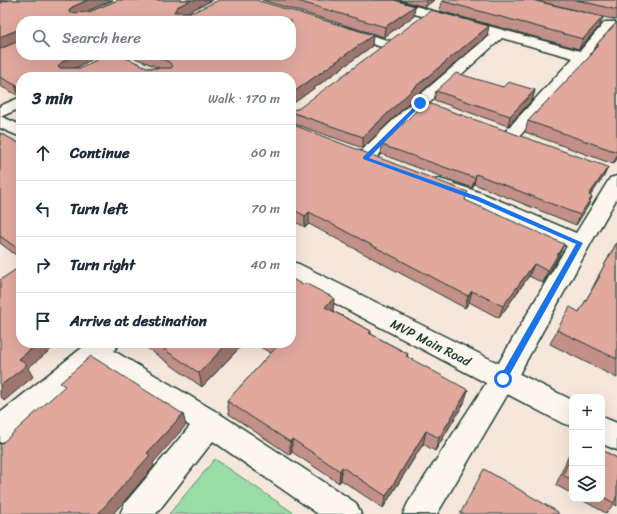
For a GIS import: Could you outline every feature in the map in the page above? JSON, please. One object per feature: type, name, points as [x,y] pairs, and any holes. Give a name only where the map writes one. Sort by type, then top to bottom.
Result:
[{"type":"street","points":[[379,0],[421,18],[500,33],[583,56]]},
{"type":"street","points":[[421,18],[439,4]]},
{"type":"street","points":[[595,21],[614,26]]},
{"type":"street","points":[[510,135],[583,56],[614,26]]},
{"type":"street","points":[[333,28],[391,40],[373,53]]},
{"type":"street","points":[[365,158],[428,106],[500,33]]},
{"type":"street","points":[[0,112],[16,104]]},
{"type":"street","points":[[0,121],[16,129]]},
{"type":"street","points":[[418,514],[503,379],[580,243],[615,175]]},
{"type":"street","points":[[425,180],[477,198],[580,243]]},
{"type":"street","name":"MVP Main Road","points":[[296,273],[569,412]]},
{"type":"street","points":[[0,430],[101,348],[345,514]]},
{"type":"street","points":[[136,514],[210,423]]},
{"type":"street","points":[[605,431],[617,437]]},
{"type":"green space","points":[[215,459],[295,514],[169,514]]},
{"type":"building","points":[[9,0],[88,0],[72,7],[69,11],[70,13],[89,12],[118,0],[191,0],[177,7],[174,12],[193,12],[219,0],[256,0],[373,35],[296,90],[296,72],[16,72],[15,85],[0,77],[0,49],[16,42],[16,60],[66,60],[58,66],[60,68],[81,68],[96,60],[131,60],[149,68],[171,68],[173,66],[164,60],[296,60],[296,16],[16,16],[16,30],[0,37],[0,3]]},
{"type":"building","points":[[294,0],[394,0],[415,6],[385,27]]},
{"type":"building","points":[[532,0],[603,17],[583,39],[442,1]]},
{"type":"building","points":[[577,0],[617,0],[617,10]]},
{"type":"building","points":[[431,10],[489,26],[414,88],[363,137],[296,114],[296,109]]},
{"type":"building","points":[[617,22],[617,152],[528,121],[593,53],[591,53],[599,45],[597,44]]},
{"type":"building","points":[[456,73],[503,87],[508,82],[535,90],[510,116],[436,91]]},
{"type":"building","points":[[425,102],[608,167],[589,195],[592,197],[580,215],[476,174],[475,178],[382,145]]},
{"type":"building","points":[[296,126],[468,192],[465,200],[564,244],[548,271],[534,264],[503,306],[472,291],[468,296],[309,212],[305,216],[296,211]]},
{"type":"building","points":[[0,133],[16,141],[16,247],[0,236]]},
{"type":"building","points":[[617,242],[617,359],[557,330],[570,307],[579,312],[600,276],[599,275]]},
{"type":"building","points":[[16,269],[16,348],[33,348],[19,359],[27,365],[0,386],[0,280]]},
{"type":"building","points":[[296,281],[303,285],[305,283],[334,298],[325,307],[371,331],[369,333],[408,354],[406,356],[468,390],[439,438],[426,431],[386,496],[342,467],[340,471],[292,439],[290,442],[227,401],[275,348],[296,348]]},
{"type":"building","points":[[162,348],[223,348],[199,373]]},
{"type":"building","points":[[91,356],[183,414],[147,453],[150,455],[98,514],[0,514],[0,445],[65,386],[60,383]]},
{"type":"building","points":[[605,452],[617,458],[617,495],[614,503],[605,498]]},
{"type":"building","points":[[569,460],[569,478],[563,475]]},
{"type":"building","points":[[484,469],[558,512],[558,514],[460,514]]},
{"type":"route","points":[[420,103],[365,158],[477,198],[580,243],[503,379]]}]
